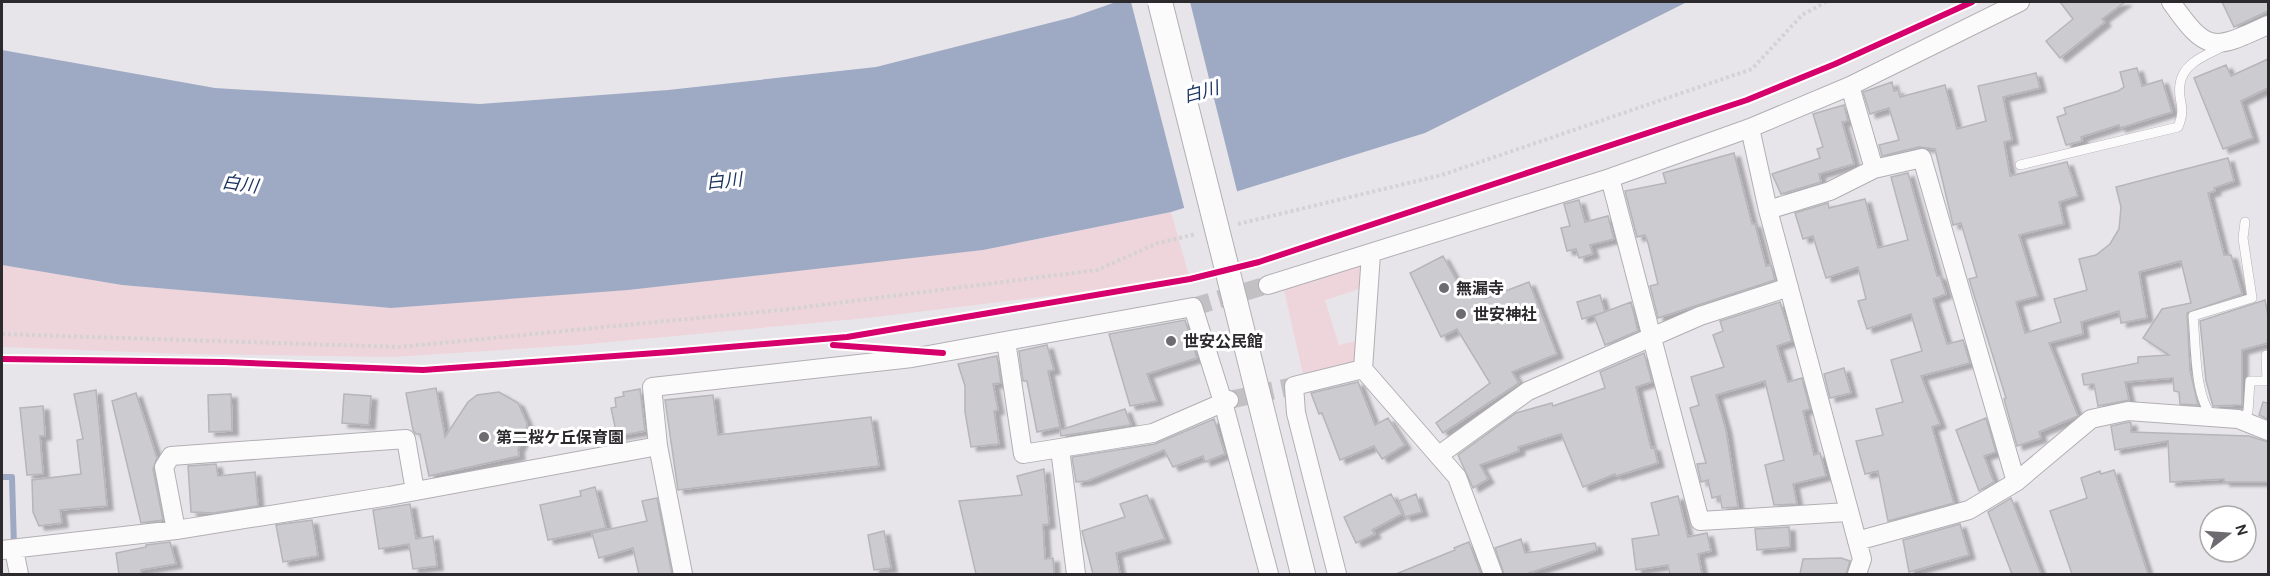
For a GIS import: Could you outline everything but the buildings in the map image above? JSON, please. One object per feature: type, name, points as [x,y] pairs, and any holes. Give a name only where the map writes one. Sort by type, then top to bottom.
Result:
[{"type":"street","points":[[1160,2],[1303,574]]},
{"type":"street","points":[[1268,285],[1610,178],[1750,128],[1850,86],[2020,2]]},
{"type":"street","points":[[2171,2],[2192,32],[2202,41],[2213,44],[2238,39],[2268,25]]},
{"type":"street","points":[[1850,86],[1874,169]]},
{"type":"street","points":[[1750,128],[1768,210],[1862,559],[1857,574]]},
{"type":"street","points":[[1768,210],[1830,191],[1874,169],[1922,158],[2016,482]]},
{"type":"street","points":[[1610,178],[1700,521],[1848,512]]},
{"type":"street","points":[[1371,254],[1363,369],[1457,477],[1493,574]]},
{"type":"street","points":[[1439,455],[1528,391],[1700,316],[1789,287]]},
{"type":"street","points":[[683,574],[658,446],[651,387],[912,358],[1193,307],[1226,401],[1269,574]]},
{"type":"street","points":[[1006,341],[1023,454],[1153,433],[1226,401]]},
{"type":"street","points":[[1337,574],[1296,413],[1294,386],[1363,369]]},
{"type":"street","points":[[1857,541],[1969,510],[2016,482],[2091,419],[2128,411],[2240,420],[2268,431]]},
{"type":"street","points":[[176,530],[164,467],[171,456],[406,439],[415,491]]},
{"type":"street","points":[[19,574],[8,550],[176,530],[415,491],[658,446]]},
{"type":"street","points":[[1060,448],[1076,574]]},
{"type":"lane","points":[[2020,165],[2178,127],[2184,113],[2180,84],[2188,66],[2238,39]]},
{"type":"lane","points":[[2214,417],[2204,407],[2193,316],[2252,298],[2242,238],[2245,222]]},
{"type":"lane","points":[[2240,420],[2248,412],[2250,381],[2267,381],[2266,356]]},
{"type":"path","points":[[1814,2],[1817,12]]},
{"type":"path","points":[[1236,224],[1442,175],[1752,69],[1802,15],[1826,2]]},
{"type":"path","points":[[2,334],[399,347],[789,309],[1097,270],[1158,243],[1203,232]]},
{"type":"shaded area","points":[[1171,212],[1190,279],[868,318],[578,345],[393,357],[184,354],[2,347],[2,265],[122,285],[391,308],[983,250]]},
{"type":"shaded area","points":[[1371,254],[1369,286],[1325,300],[1339,345],[1365,339],[1363,369],[1305,383],[1282,281]]},
{"type":"water","name":"白川","points":[[1116,2],[1687,2],[1425,133],[1171,212],[983,250],[628,290],[391,308],[122,285],[2,265],[2,50],[215,88],[480,104],[668,90],[876,67],[1073,17]]},
{"type":"pier","points":[[1131,2],[1190,2],[1238,195],[1185,211]]},
{"type":"waterway","points":[[2,477],[12,477],[14,547]]},
{"type":"tunnel","points":[[1193,307],[1268,285]]},
{"type":"tunnel","points":[[1229,400],[1294,386]]},
{"type":"cycle path","points":[[2,359],[223,362],[423,370],[847,337],[1190,279],[1259,262],[1747,100],[1835,64],[1972,2]]},
{"type":"cycle path","points":[[833,345],[943,353]]},
{"type":"place","name":"無漏寺","points":[[1444,288]]},
{"type":"place","name":"世安神社","points":[[1461,314]]},
{"type":"place","name":"世安公民館","points":[[1171,341]]},
{"type":"place","name":"第二桜ケ丘保育園","points":[[484,437]]}]
